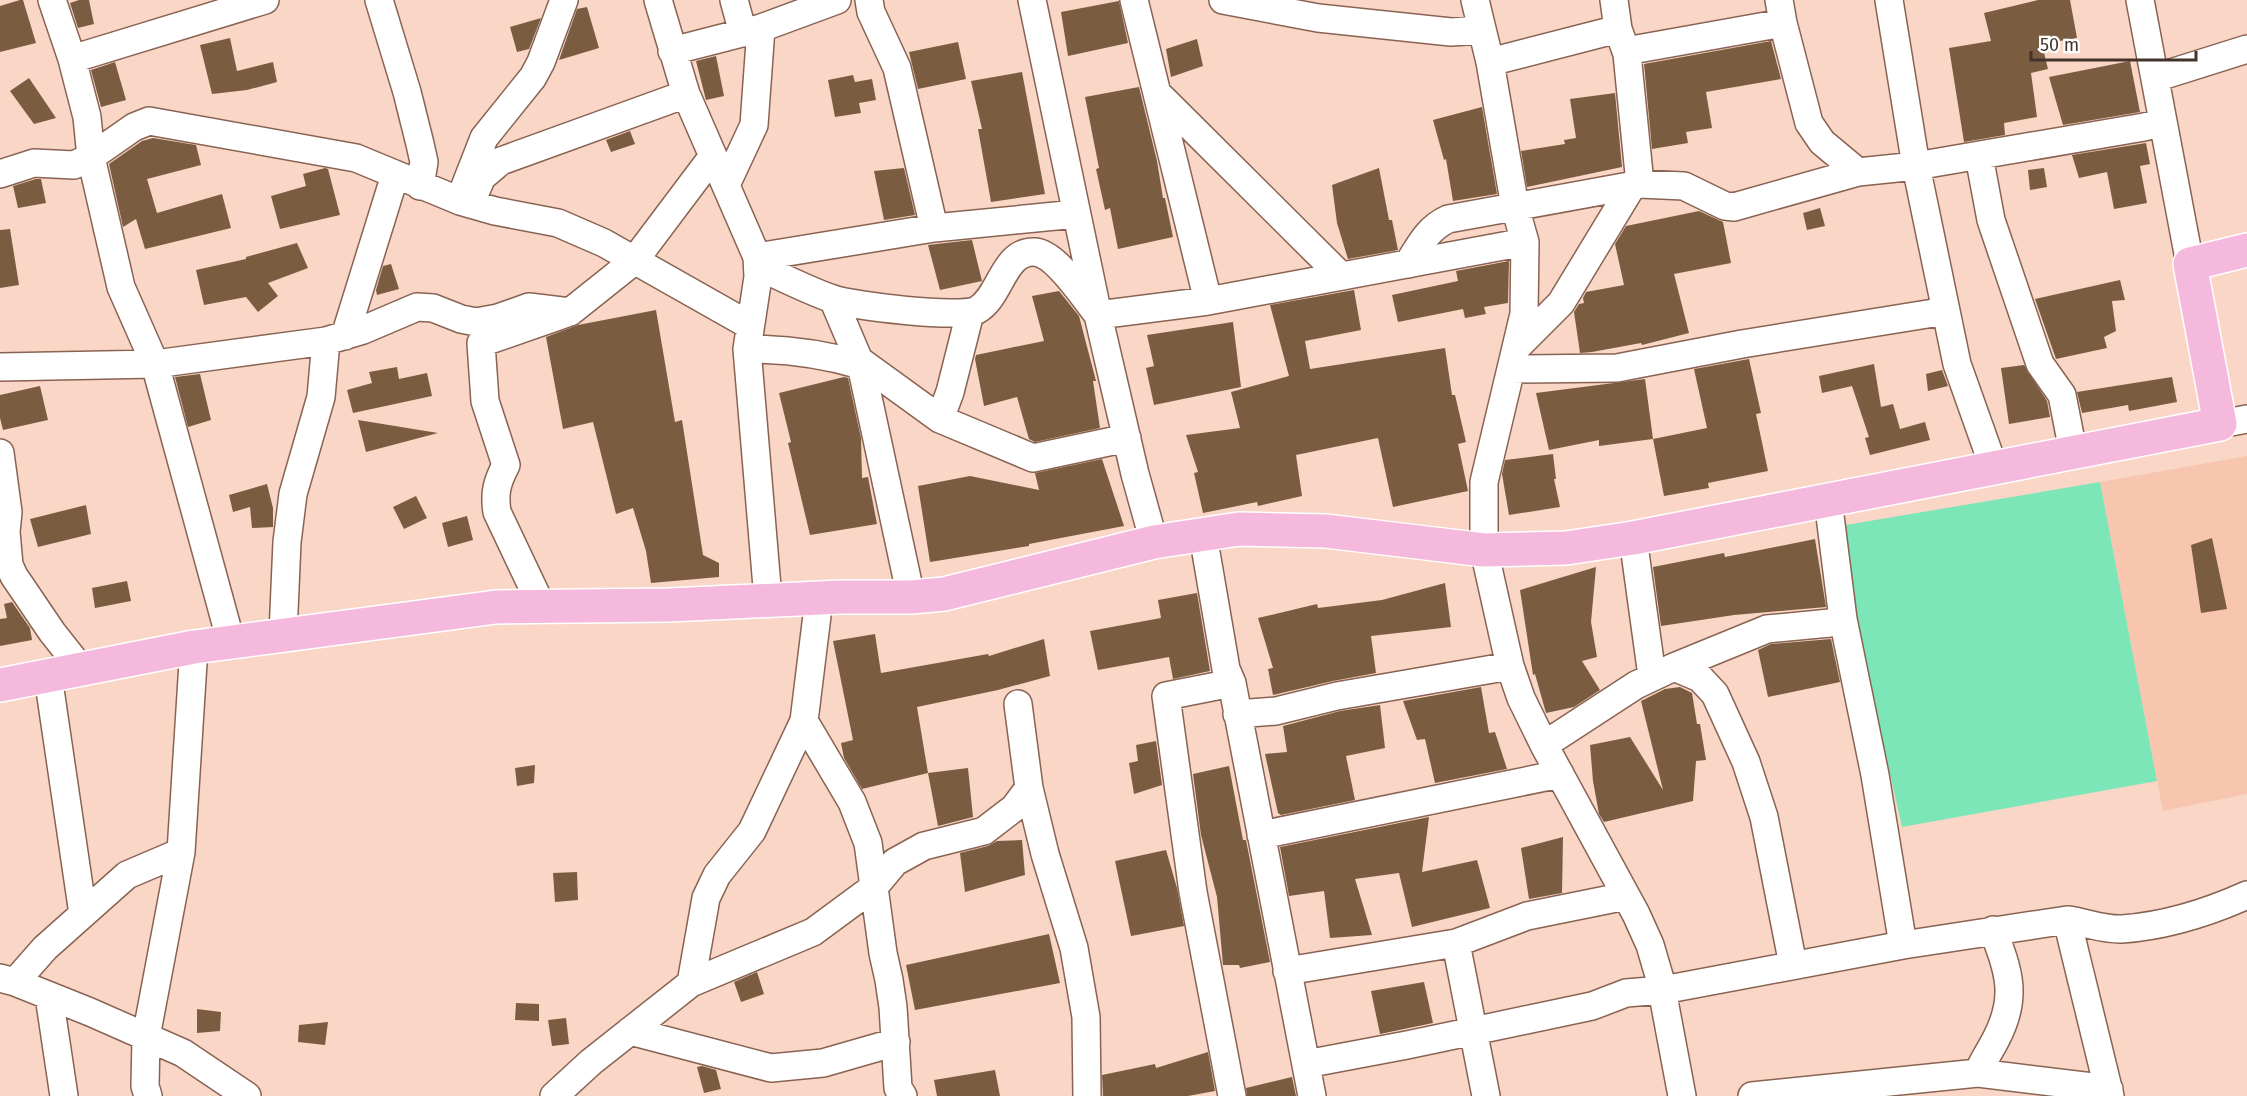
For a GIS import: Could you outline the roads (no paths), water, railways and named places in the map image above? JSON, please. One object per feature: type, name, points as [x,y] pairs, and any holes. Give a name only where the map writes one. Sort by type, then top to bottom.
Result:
[{"type":"main road","points":[[0,685],[194,647],[496,607],[669,605],[768,599],[911,597],[944,594],[1154,542],[1239,530],[1326,531],[1484,550],[1566,548],[1633,538],[2233,422],[2190,264],[2247,250]]},
{"type":"street","points":[[52,0],[72,59],[87,117],[91,157],[121,287],[155,364],[231,642]]},
{"type":"street","points":[[72,59],[266,0]]},
{"type":"street","points":[[379,0],[407,92],[424,162],[420,186]]},
{"type":"street","points":[[465,202],[484,138],[524,90],[537,70],[564,0]]},
{"type":"street","points":[[658,0],[686,94],[758,261],[758,277],[748,337],[768,599]]},
{"type":"street","points":[[726,185],[754,125],[752,31],[734,0]]},
{"type":"street","points":[[672,51],[752,31],[837,0]]},
{"type":"street","points":[[868,0],[871,12],[897,68],[934,228]]},
{"type":"street","points":[[1032,0],[1098,315],[1154,542]]},
{"type":"street","points":[[1134,0],[1208,301]]},
{"type":"street","points":[[1223,0],[1318,18],[1451,32],[1481,30]]},
{"type":"street","points":[[1475,0],[1490,62],[1515,207],[1525,242],[1524,315],[1484,482],[1484,550],[1510,666],[1521,698],[1650,945],[1663,990],[1682,1096]]},
{"type":"street","points":[[1614,0],[1626,51],[1781,11],[1809,123],[1822,142],[1858,172]]},
{"type":"street","points":[[1889,0],[1916,166],[1957,364],[1994,468]]},
{"type":"street","points":[[2140,0],[2190,264]]},
{"type":"street","points":[[1490,62],[1623,42]]},
{"type":"street","points":[[1514,358],[1561,303],[1636,185],[1623,42]]},
{"type":"street","points":[[2155,78],[2247,49]]},
{"type":"street","points":[[465,202],[482,177],[501,161],[686,94]]},
{"type":"street","points":[[1159,95],[1341,276]]},
{"type":"street","points":[[0,174],[34,163],[74,165],[91,157],[134,127],[150,121],[356,158],[420,186],[465,202],[495,211],[558,223],[595,239],[634,261],[748,337],[778,349],[861,363],[940,419],[1033,458],[1127,438]]},
{"type":"street","points":[[1408,264],[1427,234],[1436,225],[1448,219],[1636,185],[1684,186],[1725,206],[1734,207],[1858,172],[1979,156],[2163,122]]},
{"type":"street","points":[[542,607],[497,512],[494,495],[498,479],[506,465],[485,401],[481,344],[570,312],[634,261],[713,156]]},
{"type":"street","points":[[1979,156],[1991,220],[2040,364],[2062,395],[2073,452]]},
{"type":"street","points":[[283,634],[287,542],[293,494],[335,339],[395,175]]},
{"type":"street","points":[[758,261],[934,228],[1076,214]]},
{"type":"street","points":[[1098,315],[1208,301],[1525,242]]},
{"type":"street","points":[[758,261],[834,299],[862,305],[920,311],[970,313],[987,303],[1014,259],[1026,252],[1041,253],[1057,264],[1098,315]]},
{"type":"street","points":[[834,299],[861,363],[911,597]]},
{"type":"street","points":[[0,367],[155,364],[335,339],[417,307],[425,306],[476,322],[498,318],[529,307],[570,312]]},
{"type":"street","points":[[1514,358],[1617,368],[1742,344],[1946,311]]},
{"type":"street","points":[[940,419],[950,392],[970,313]]},
{"type":"street","points":[[0,453],[8,512],[6,532],[9,565],[52,632],[82,670]]},
{"type":"street","points":[[1828,500],[1843,619],[1875,775],[1903,945]]},
{"type":"street","points":[[1203,535],[1226,669],[1232,683],[1312,1096]]},
{"type":"street","points":[[1633,538],[1663,671]]},
{"type":"street","points":[[691,983],[706,898],[717,874],[752,831],[804,721],[819,599]]},
{"type":"street","points":[[1544,745],[1663,671],[1767,629],[1807,626],[1843,619]]},
{"type":"street","points":[[148,1096],[146,1037],[181,852],[194,647]]},
{"type":"street","points":[[1237,714],[1276,711],[1337,696],[1510,666]]},
{"type":"street","points":[[1663,671],[1700,678],[1715,694],[1746,762],[1764,817],[1793,964]]},
{"type":"street","points":[[48,676],[83,914]]},
{"type":"street","points":[[1232,683],[1166,696],[1193,892],[1232,1096]]},
{"type":"street","points":[[1018,704],[1029,788],[1045,854],[1074,948],[1086,1017],[1087,1096]]},
{"type":"street","points":[[804,721],[852,801],[868,843],[883,953],[890,980],[899,1093]]},
{"type":"street","points":[[1261,835],[1560,774]]},
{"type":"street","points":[[554,1096],[691,983],[813,932],[874,887],[896,862],[924,846],[984,831],[1014,808],[1029,788]]},
{"type":"street","points":[[181,852],[127,875],[7,980],[183,1053],[247,1096]]},
{"type":"street","points":[[1306,1064],[1592,1006],[1626,993],[1663,990],[1793,964],[1993,930],[2067,920],[2121,929],[2217,908],[2247,895]]},
{"type":"street","points":[[1287,971],[1456,943],[1527,916],[1626,896]]},
{"type":"street","points":[[1752,1096],[1879,1090],[1978,1073],[2109,1092],[2067,920]]},
{"type":"street","points":[[1978,1073],[2006,1018],[2010,993],[2008,967],[1993,930]]},
{"type":"street","points":[[1456,943],[1486,1096]]},
{"type":"street","points":[[49,996],[64,1096]]},
{"type":"street","points":[[630,1031],[771,1068],[823,1063],[896,1042]]}]
